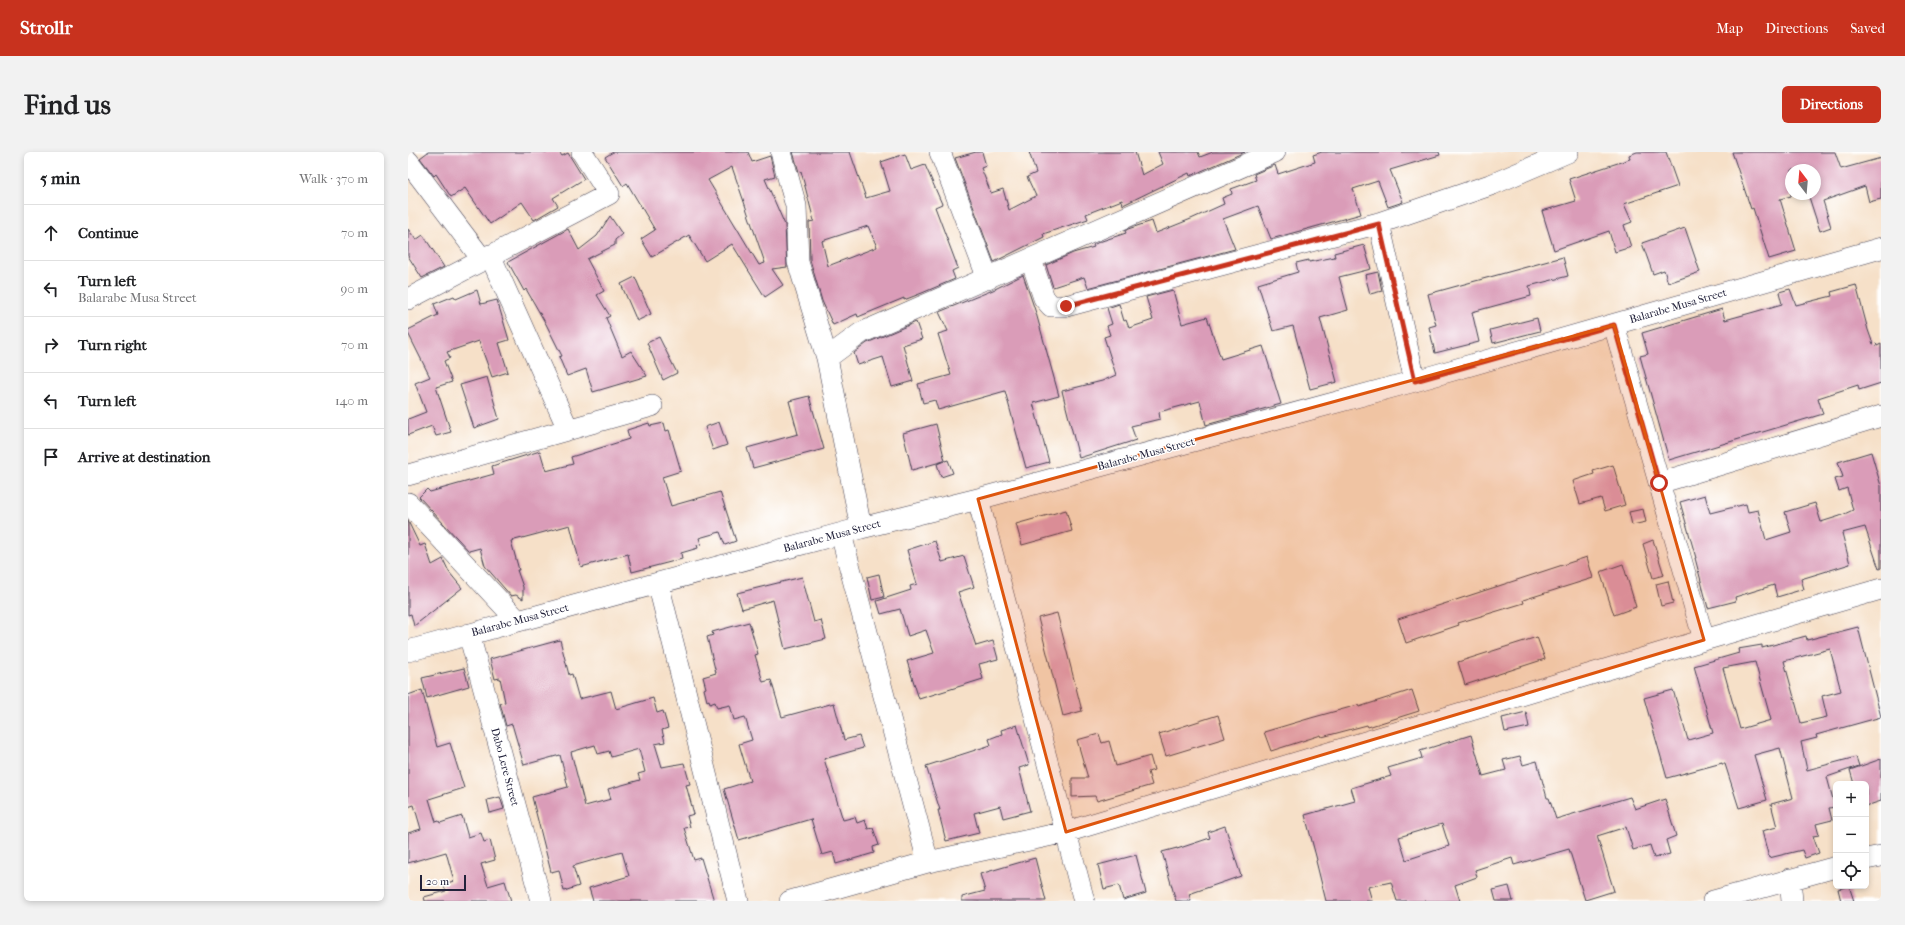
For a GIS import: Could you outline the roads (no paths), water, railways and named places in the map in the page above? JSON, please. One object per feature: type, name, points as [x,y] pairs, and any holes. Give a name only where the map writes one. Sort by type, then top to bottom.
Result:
[{"type":"street","points":[[408,298],[609,194],[582,152]]},
{"type":"street","points":[[781,152],[796,206],[798,262],[827,358],[861,528]]},
{"type":"street","points":[[940,152],[988,279]]},
{"type":"street","points":[[827,358],[861,333],[988,279],[1275,152]]},
{"type":"street","points":[[1031,260],[1044,298],[1051,306],[1066,306],[1379,224],[1494,184],[1568,152]]},
{"type":"street","points":[[408,161],[486,257],[568,429]]},
{"type":"street","points":[[1379,224],[1415,381]]},
{"type":"street","name":"Balarabe Musa Street","points":[[408,651],[861,528],[978,499],[1415,381],[1881,248]]},
{"type":"street","points":[[1614,325],[1704,640]]},
{"type":"street","points":[[408,475],[652,406]]},
{"type":"street","points":[[1659,483],[1881,416]]},
{"type":"street","points":[[978,499],[1084,901]]},
{"type":"street","points":[[408,503],[518,621]]},
{"type":"street","points":[[841,534],[928,862]]},
{"type":"street","points":[[658,583],[738,901]]},
{"type":"street","points":[[790,901],[928,862],[1066,832],[1704,640],[1881,589]]},
{"type":"street","name":"Dabo Lere Street","points":[[469,634],[541,901]]},
{"type":"street","points":[[1869,859],[1881,856]]},
{"type":"street","points":[[1713,901],[1833,868]]},
{"type":"street","points":[[1790,880],[1792,901]]}]
